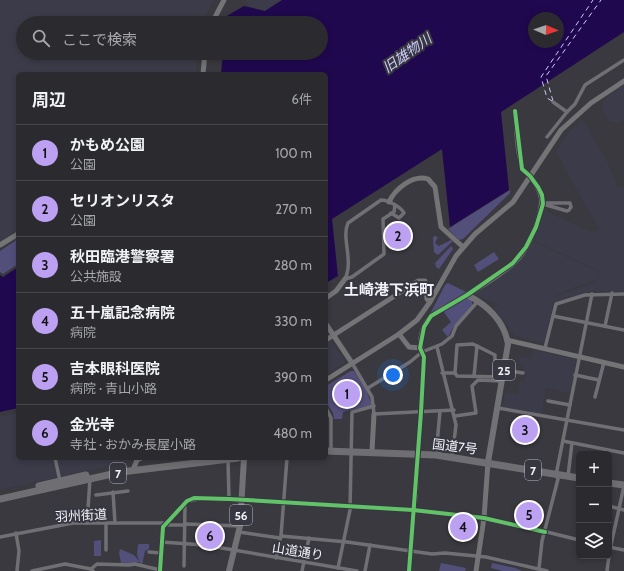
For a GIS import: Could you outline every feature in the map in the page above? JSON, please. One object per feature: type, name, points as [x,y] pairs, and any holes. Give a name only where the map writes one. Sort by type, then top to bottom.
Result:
[{"type":"highway","name":"国道7号","points":[[328,451],[351,450],[436,455],[488,462],[576,477]]},
{"type":"highway","name":"7","points":[[0,495],[136,462],[170,460]]},
{"type":"highway","name":"7","points":[[0,499],[90,479],[136,462],[228,460]]},
{"type":"highway","points":[[612,484],[624,486]]},
{"type":"main road","points":[[466,295],[478,301],[493,313],[507,340]]},
{"type":"main road","name":"25","points":[[488,462],[504,370],[507,340]]},
{"type":"main road","name":"56","points":[[229,571],[239,529],[244,460]]},
{"type":"street","points":[[216,16],[224,0]]},
{"type":"street","points":[[203,72],[204,60]]},
{"type":"street","points":[[547,137],[575,104],[585,85],[624,60]]},
{"type":"street","points":[[328,379],[399,334],[417,320],[430,302],[446,272],[463,247],[513,202],[561,130],[592,103],[624,81]]},
{"type":"street","points":[[553,102],[567,112]]},
{"type":"street","points":[[409,571],[415,511],[424,357],[421,350],[424,327],[431,316],[466,295],[513,263],[520,256],[536,227],[543,204],[542,195],[530,176],[522,169],[515,111]]},
{"type":"street","points":[[389,202],[396,192],[416,178],[428,179],[435,187],[441,227],[463,247]]},
{"type":"street","points":[[345,279],[349,266],[348,222],[381,200],[389,202],[404,211],[403,216],[398,218],[391,213]]},
{"type":"street","points":[[567,202],[571,207],[566,211],[543,204],[567,202]]},
{"type":"street","points":[[328,296],[336,290],[345,279],[382,256],[385,248],[383,219],[396,210],[395,205]]},
{"type":"street","points":[[0,245],[16,235]]},
{"type":"street","points":[[328,339],[418,280],[425,281],[427,299],[430,302]]},
{"type":"street","points":[[605,326],[612,293]]},
{"type":"street","points":[[545,348],[556,304],[592,294],[624,294]]},
{"type":"street","points":[[540,570],[546,532],[558,479],[556,475],[592,294]]},
{"type":"street","points":[[399,334],[410,347],[421,350],[437,347],[452,336],[456,326],[478,301]]},
{"type":"street","points":[[553,316],[624,330]]},
{"type":"street","points":[[328,327],[368,388],[374,406],[372,451]]},
{"type":"street","points":[[507,340],[624,367]]},
{"type":"street","points":[[455,373],[457,345],[473,344],[495,355],[494,377]]},
{"type":"street","points":[[474,376],[476,346]]},
{"type":"street","points":[[437,347],[442,373],[455,416],[456,425],[452,457]]},
{"type":"street","points":[[368,388],[410,362],[421,350]]},
{"type":"street","points":[[595,397],[604,362]]},
{"type":"street","points":[[504,370],[523,373]]},
{"type":"street","points":[[442,373],[455,373],[457,376],[494,377],[502,379]]},
{"type":"street","points":[[575,375],[599,380]]},
{"type":"street","points":[[455,416],[476,413],[472,386],[478,380],[502,379]]},
{"type":"street","points":[[548,401],[570,405]]},
{"type":"street","points":[[338,568],[350,510],[348,506],[352,412],[374,406]]},
{"type":"street","points":[[498,408],[624,430]]},
{"type":"street","points":[[374,414],[454,410]]},
{"type":"street","points":[[328,411],[330,414],[328,451]]},
{"type":"street","points":[[436,455],[440,411]]},
{"type":"street","points":[[563,441],[624,453]]},
{"type":"street","points":[[568,476],[572,443]]},
{"type":"street","points":[[55,460],[60,481]]},
{"type":"street","points":[[228,460],[229,499]]},
{"type":"street","points":[[276,558],[281,537],[285,502],[287,460]]},
{"type":"street","points":[[476,571],[484,518],[488,462]]},
{"type":"street","points":[[87,523],[90,479]]},
{"type":"street","points":[[612,536],[624,486]]},
{"type":"street","points":[[96,495],[128,491]]},
{"type":"street","points":[[113,492],[115,524]]},
{"type":"street","points":[[32,571],[65,564],[92,570],[97,564],[135,564],[160,571],[165,524],[185,504],[194,498],[348,506],[484,518],[576,539]]},
{"type":"street","points":[[184,566],[185,504]]},
{"type":"street","points":[[612,507],[624,510]]},
{"type":"street","name":"羽州街道","points":[[0,537],[73,523],[185,524],[239,529],[281,537],[308,538],[370,545],[411,552],[478,556],[547,571]]},
{"type":"street","points":[[106,523],[106,550]]},
{"type":"street","points":[[16,534],[19,551],[16,571]]},
{"type":"street","points":[[302,571],[308,538]]},
{"type":"street","name":"山道通り","points":[[162,542],[185,542],[357,571]]},
{"type":"street","points":[[365,571],[370,545]]},
{"type":"street","points":[[612,548],[624,550]]},
{"type":"street","points":[[149,552],[161,553]]},
{"type":"street","points":[[607,571],[608,559]]},
{"type":"street","points":[[121,570],[122,565]]},
{"type":"shaded area","points":[[0,0],[214,0],[205,16],[16,16],[16,60],[197,60],[196,72],[16,72],[16,230],[0,242]]},
{"type":"shaded area","points":[[246,0],[282,0],[265,11],[250,7]]},
{"type":"shaded area","points":[[624,85],[624,120],[617,123],[609,121],[603,111],[603,102],[611,93]]},
{"type":"shaded area","points":[[582,119],[609,165],[618,187],[624,187],[624,291],[593,291],[552,303],[545,341],[542,343],[515,336],[494,308],[495,306],[500,305],[473,294],[474,292],[477,293],[479,288],[527,251],[533,241],[596,271],[599,276],[596,280],[577,286],[547,300],[597,281],[600,278],[597,270],[534,240],[544,210],[593,233],[599,229],[556,152],[564,138]]},
{"type":"shaded area","points":[[510,190],[510,193],[463,239],[459,240],[448,229]]},
{"type":"shaded area","points":[[434,236],[438,237],[435,243],[439,246],[451,240],[453,241],[438,255],[434,252]]},
{"type":"shaded area","points":[[16,240],[16,265],[3,274],[0,272],[0,251]]},
{"type":"shaded area","points":[[451,246],[453,249],[439,269],[436,267],[435,263]]},
{"type":"shaded area","points":[[494,252],[499,259],[478,272],[474,265]]},
{"type":"shaded area","points":[[448,283],[466,292],[430,314],[445,285]]},
{"type":"shaded area","points":[[464,298],[472,300],[472,306],[454,326],[448,337],[442,330],[451,322],[443,311]]},
{"type":"shaded area","points":[[330,339],[344,360],[344,363],[328,373],[328,340]]},
{"type":"shaded area","points":[[533,349],[574,359],[576,361],[570,393],[546,388],[541,414],[504,407],[503,405],[505,392],[518,394],[520,381],[524,382],[526,373],[522,372],[523,365],[518,363],[519,356],[531,359]]},
{"type":"shaded area","points":[[351,371],[354,371],[366,390],[372,405],[343,412],[342,419],[334,419],[333,413],[328,405],[328,385]]},
{"type":"shaded area","points":[[16,413],[16,460],[131,460],[0,490],[0,417]]},
{"type":"shaded area","points":[[101,540],[101,556],[94,556],[94,541]]},
{"type":"shaded area","points":[[139,544],[149,544],[149,549],[145,551],[142,565],[139,562],[128,564],[121,563],[119,553],[120,549],[134,555],[139,561],[137,555]]},
{"type":"shaded area","points":[[441,563],[466,568],[465,571],[439,571]]},
{"type":"shaded area","points":[[492,563],[522,571],[503,571],[491,568]]},
{"type":"water","name":"旧雄物川","points":[[282,0],[624,0],[624,32],[501,112],[509,190],[450,227],[442,149],[332,219],[338,276],[328,282],[328,72],[221,72],[222,60],[328,60],[328,16],[227,16],[244,6],[265,11]]},
{"type":"water","points":[[16,268],[16,408],[0,412],[0,275],[3,277]]},
{"type":"ferry route","points":[[552,101],[547,98],[541,77],[593,0]]},
{"type":"ferry route","points":[[553,101],[546,76],[601,0]]},
{"type":"cycle path","points":[[409,571],[424,357],[420,348],[424,327],[431,316],[467,295],[513,263],[526,247],[536,227],[543,204],[542,195],[538,187],[530,176],[522,169],[515,111]]},
{"type":"cycle path","points":[[160,571],[163,527],[187,501],[194,498],[413,510],[484,518],[545,532]]},
{"type":"place","name":"セリオンリスタ","points":[[398,236]]},
{"type":"place","name":"かもめ公園","points":[[347,394]]},
{"type":"place","name":"秋田臨港警察署","points":[[525,430]]},
{"type":"place","name":"吉本眼科医院","points":[[529,515]]},
{"type":"place","name":"五十嵐記念病院","points":[[463,527]]},
{"type":"place","name":"金光寺","points":[[210,536]]},
{"type":"district","name":"土崎港下浜町","points":[[389,290]]}]
